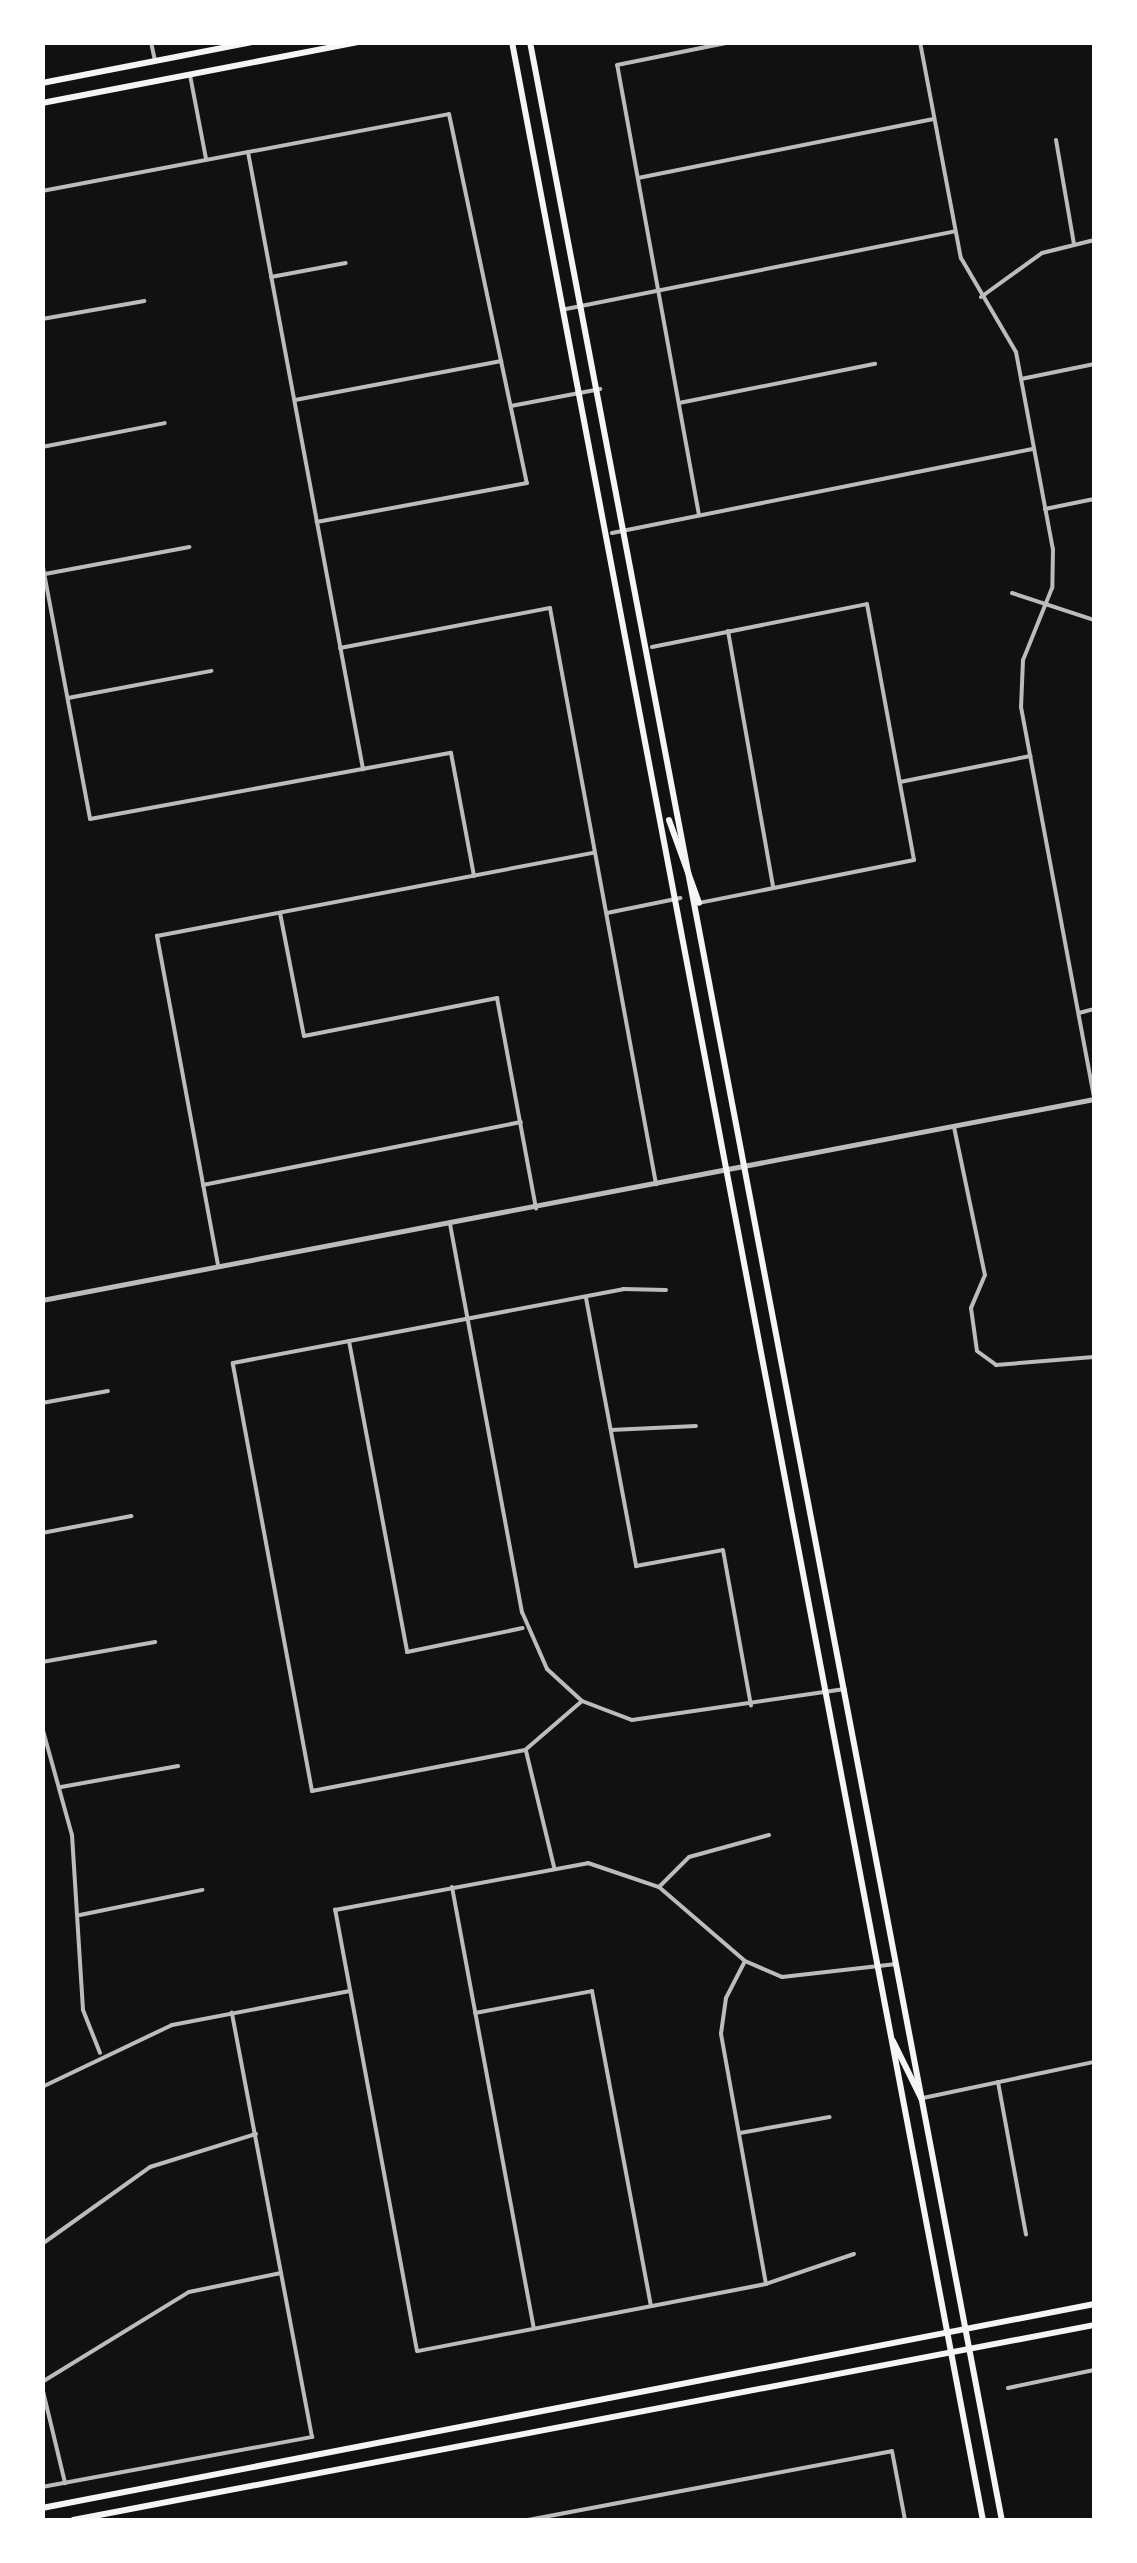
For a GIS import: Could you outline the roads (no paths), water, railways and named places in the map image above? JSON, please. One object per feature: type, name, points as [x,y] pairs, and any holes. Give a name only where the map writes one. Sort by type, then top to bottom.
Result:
[{"type":"main road","points":[[42,82],[252,42]]},
{"type":"main road","points":[[42,103],[359,42]]},
{"type":"main road","points":[[512,42],[612,533],[983,2520]]},
{"type":"main road","points":[[530,42],[630,529],[1002,2520]]},
{"type":"main road","points":[[664,810],[699,902]]},
{"type":"main road","points":[[892,2040],[922,2098]]},
{"type":"main road","points":[[42,2508],[946,2336],[1094,2304]]},
{"type":"main road","points":[[73,2520],[950,2356],[1094,2325]]},
{"type":"street","points":[[151,42],[155,62]]},
{"type":"street","points":[[699,514],[617,65],[731,42]]},
{"type":"street","points":[[42,1300],[1094,1098],[1020,684],[1054,570],[1045,509],[1021,379],[1006,325],[981,297],[956,231],[920,42]]},
{"type":"street","points":[[190,75],[206,159]]},
{"type":"street","points":[[42,190],[448,114],[527,482],[316,522]]},
{"type":"street","points":[[638,178],[934,118]]},
{"type":"street","points":[[1056,140],[1074,244]]},
{"type":"street","points":[[248,152],[362,769]]},
{"type":"street","points":[[566,308],[956,231]]},
{"type":"street","points":[[981,297],[1016,266],[1094,240]]},
{"type":"street","points":[[271,277],[346,263]]},
{"type":"street","points":[[42,319],[144,301]]},
{"type":"street","points":[[294,400],[501,361]]},
{"type":"street","points":[[679,403],[875,364]]},
{"type":"street","points":[[1021,379],[1094,364]]},
{"type":"street","points":[[511,406],[600,389]]},
{"type":"street","points":[[42,447],[165,424]]},
{"type":"street","points":[[612,533],[1034,449]]},
{"type":"street","points":[[1045,509],[1094,500]]},
{"type":"street","points":[[45,574],[189,547]]},
{"type":"street","points":[[42,562],[90,820],[451,753],[474,876]]},
{"type":"street","points":[[1012,592],[1094,620]]},
{"type":"street","points":[[652,647],[867,604],[900,782],[914,860],[699,902]]},
{"type":"street","points":[[340,648],[550,608],[656,1184]]},
{"type":"street","points":[[728,631],[773,887]]},
{"type":"street","points":[[68,698],[210,670]]},
{"type":"street","points":[[900,782],[1030,756]]},
{"type":"street","points":[[218,1266],[157,936],[596,853]]},
{"type":"street","points":[[607,913],[680,898]]},
{"type":"street","points":[[280,913],[304,1036],[498,998],[536,1208]]},
{"type":"street","points":[[1078,1013],[1094,1010]]},
{"type":"street","points":[[203,1185],[521,1122]]},
{"type":"street","points":[[954,1127],[985,1275],[971,1308],[976,1352],[996,1365],[1094,1357]]},
{"type":"street","points":[[450,1224],[526,1628],[548,1669],[582,1701],[662,1722],[845,1689]]},
{"type":"street","points":[[582,1701],[526,1750],[312,1791],[233,1363],[586,1296],[666,1290]]},
{"type":"street","points":[[586,1296],[636,1566],[723,1550],[751,1706]]},
{"type":"street","points":[[350,1340],[407,1652],[526,1628]]},
{"type":"street","points":[[42,1403],[108,1391]]},
{"type":"street","points":[[611,1430],[696,1426]]},
{"type":"street","points":[[42,1533],[131,1516]]},
{"type":"street","points":[[42,1662],[155,1642]]},
{"type":"street","points":[[42,1726],[61,1788],[80,1915],[83,2010],[100,2053]]},
{"type":"street","points":[[526,1750],[554,1868]]},
{"type":"street","points":[[61,1788],[178,1766]]},
{"type":"street","points":[[659,1887],[689,1857],[769,1836]]},
{"type":"street","points":[[854,2254],[766,2284],[417,2351],[335,1910],[554,1868],[614,1866],[659,1887],[745,1960],[802,1980],[896,1964]]},
{"type":"street","points":[[452,1887],[534,2328]]},
{"type":"street","points":[[80,1915],[202,1890]]},
{"type":"street","points":[[745,1960],[722,2018],[766,2284]]},
{"type":"street","points":[[42,2087],[100,2053],[232,2012],[350,1991]]},
{"type":"street","points":[[475,2013],[592,1991],[651,2305]]},
{"type":"street","points":[[42,2487],[312,2437],[232,2012]]},
{"type":"street","points":[[922,2098],[1094,2062]]},
{"type":"street","points":[[998,2082],[1026,2234]]},
{"type":"street","points":[[740,2133],[830,2117]]},
{"type":"street","points":[[42,2244],[150,2167],[256,2134]]},
{"type":"street","points":[[65,2483],[42,2385],[189,2292],[281,2273]]},
{"type":"street","points":[[1008,2388],[1094,2370]]},
{"type":"street","points":[[528,2520],[561,2518],[892,2452],[905,2520]]}]
